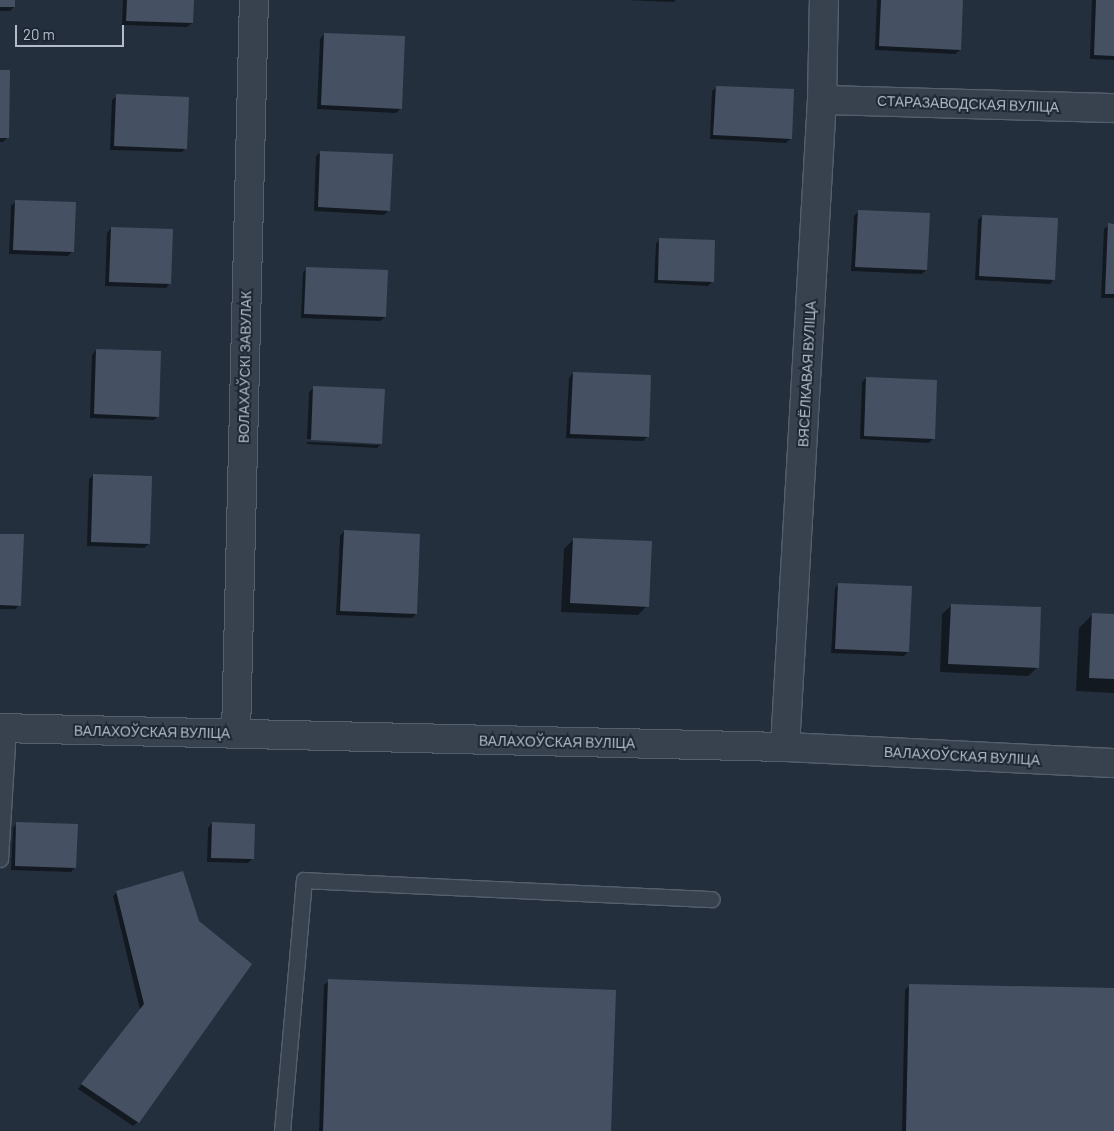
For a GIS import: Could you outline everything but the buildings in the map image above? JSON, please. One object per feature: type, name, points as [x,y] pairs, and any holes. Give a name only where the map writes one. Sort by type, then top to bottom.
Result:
[{"type":"street","name":"ВОЛАХАЎСКІ ЗАВУЛАК","points":[[236,734],[254,0]]},
{"type":"street","name":"ВЯСЁЛКАВАЯ ВУЛІЦА","points":[[785,747],[822,100],[824,0]]},
{"type":"street","name":"СТАРАЗАВОДСКАЯ ВУЛІЦА","points":[[822,100],[1114,108]]},
{"type":"street","name":"ВАЛАХОЎСКАЯ ВУЛІЦА","points":[[4,728],[785,747],[1114,763]]},
{"type":"lane","points":[[0,859],[4,728]]},
{"type":"lane","points":[[282,1131],[304,880],[712,900]]}]
